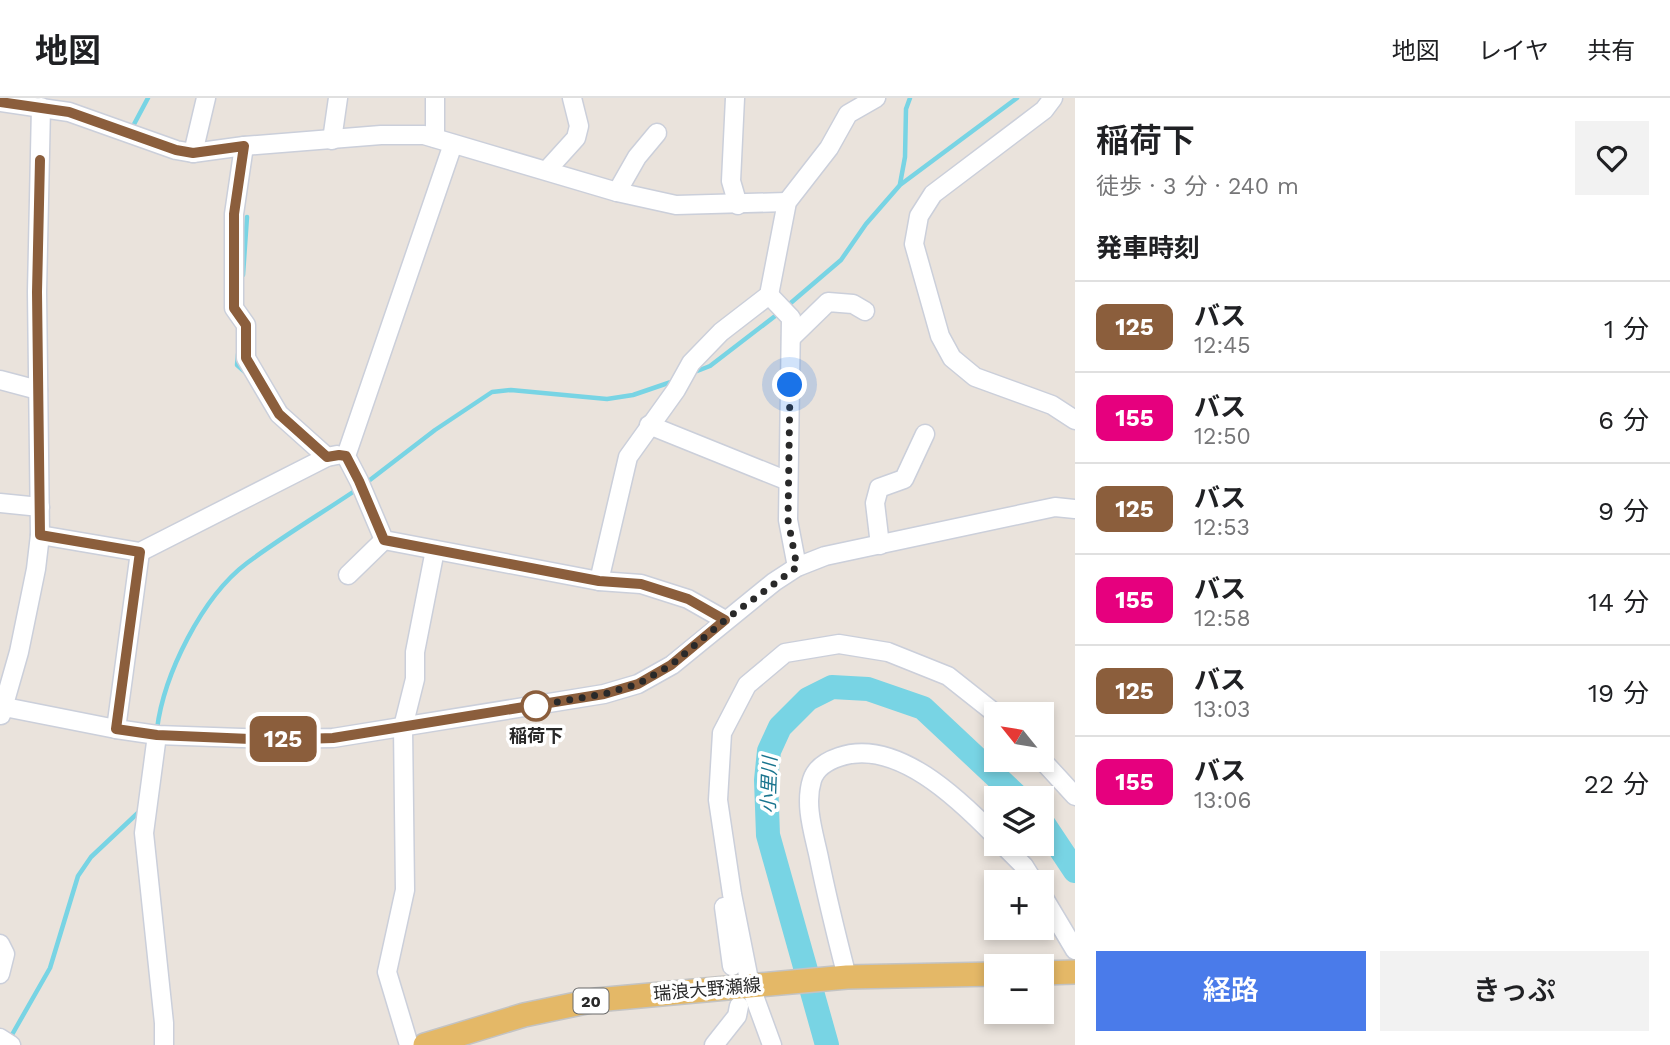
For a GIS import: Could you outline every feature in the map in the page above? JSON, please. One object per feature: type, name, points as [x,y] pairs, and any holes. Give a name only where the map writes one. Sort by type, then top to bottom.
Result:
[{"type":"main road","points":[[1054,973],[1075,972]]},
{"type":"main road","name":"瑞浪大野瀬線","points":[[425,1045],[524,1015],[596,1000],[838,978],[984,974]]},
{"type":"street","points":[[193,153],[206,98]]},
{"type":"street","points":[[332,140],[338,98]]},
{"type":"street","points":[[435,98],[435,138]]},
{"type":"street","points":[[547,170],[576,138],[579,126],[572,98]]},
{"type":"street","points":[[735,98],[732,181],[738,205]]},
{"type":"street","points":[[599,581],[628,457],[676,390],[691,363],[721,332],[769,295],[787,202],[829,148],[848,114],[876,98]]},
{"type":"street","points":[[1053,98],[1044,110],[933,194],[919,216],[914,244],[940,336],[952,358],[975,377],[1052,405],[1075,420]]},
{"type":"street","points":[[0,102],[69,112],[176,150],[193,153],[244,146],[414,134],[617,192],[676,205],[787,202]]},
{"type":"street","points":[[41,107],[37,292],[40,535],[36,569],[2,710],[150,734],[271,740],[333,738],[604,694],[638,684],[671,665],[725,620],[797,567],[825,556],[1055,507],[1075,509]]},
{"type":"street","points":[[617,192],[637,157],[657,133]]},
{"type":"street","points":[[384,540],[346,456],[453,144]]},
{"type":"street","points":[[244,146],[234,214],[234,308],[246,325],[246,358],[279,414],[327,457]]},
{"type":"street","points":[[769,295],[791,318],[788,520],[797,567]]},
{"type":"street","points":[[791,338],[828,302],[853,304],[865,311]]},
{"type":"street","points":[[0,380],[38,390]]},
{"type":"street","points":[[649,425],[788,481]]},
{"type":"street","points":[[880,545],[875,503],[879,488],[904,479],[925,434]]},
{"type":"street","points":[[40,535],[140,552],[327,457],[346,456]]},
{"type":"street","points":[[0,503],[40,507]]},
{"type":"street","points":[[384,540],[599,581],[641,584],[688,599],[725,620]]},
{"type":"street","points":[[348,575],[384,540]]},
{"type":"street","points":[[409,1045],[387,972],[405,890],[402,727],[415,679],[415,652],[435,550]]},
{"type":"street","points":[[116,729],[140,552]]},
{"type":"street","points":[[772,1045],[732,894],[718,800],[722,733],[747,685],[785,653],[839,644],[888,652],[948,676],[984,705]]},
{"type":"street","points":[[150,734],[152,769],[144,833],[164,1045]]},
{"type":"street","points":[[838,978],[829,908],[809,812],[812,779],[823,763],[853,752],[882,755],[929,778],[969,809],[984,825]]},
{"type":"street","points":[[1053,772],[1075,796]]},
{"type":"street","points":[[1014,856],[1026,870]]},
{"type":"street","points":[[732,894],[722,895],[732,966]]},
{"type":"street","points":[[1054,915],[1075,950]]},
{"type":"street","points":[[0,944],[5,954],[0,974]]},
{"type":"street","points":[[715,1045],[737,1016],[739,1006]]},
{"type":"street","points":[[0,1038],[11,1045]]},
{"type":"waterway","points":[[132,128],[148,98]]},
{"type":"waterway","points":[[900,184],[905,157],[906,109],[910,98]]},
{"type":"waterway","points":[[786,307],[841,260],[866,224],[900,185],[1017,98]]},
{"type":"waterway","points":[[243,275],[247,217]]},
{"type":"waterway","points":[[692,373],[710,366],[779,313]]},
{"type":"waterway","points":[[238,354],[237,365],[246,373]]},
{"type":"waterway","points":[[366,483],[435,430],[492,392],[511,390],[607,399],[633,395],[674,381]]},
{"type":"waterway","points":[[157,729],[168,685],[188,638],[230,578],[247,563],[359,488]]},
{"type":"waterway","name":"小里川","points":[[827,1045],[768,835],[766,780],[769,751],[780,727],[808,699],[832,687],[868,689],[923,708],[1006,786]]},
{"type":"waterway","points":[[9,1040],[50,968],[78,876],[91,857],[142,809]]},
{"type":"waterway","name":"小里川","points":[[1054,840],[1075,871]]},
{"type":"bus line","name":"125","points":[[0,102],[69,112],[176,150],[193,153],[244,146],[234,214],[234,308],[246,325],[246,358],[279,414],[327,457],[346,456],[384,540],[599,581],[641,584],[688,599],[725,620],[671,665],[638,684],[604,694],[333,738],[271,740],[157,735],[116,729],[140,552],[40,535],[37,292],[40,160]]},
{"type":"place","name":"稲荷下","points":[[536,706]]},
{"type":"route","points":[[536,706],[528,707],[604,694],[638,684],[671,665],[725,620],[797,567],[788,520],[790,385]]}]
